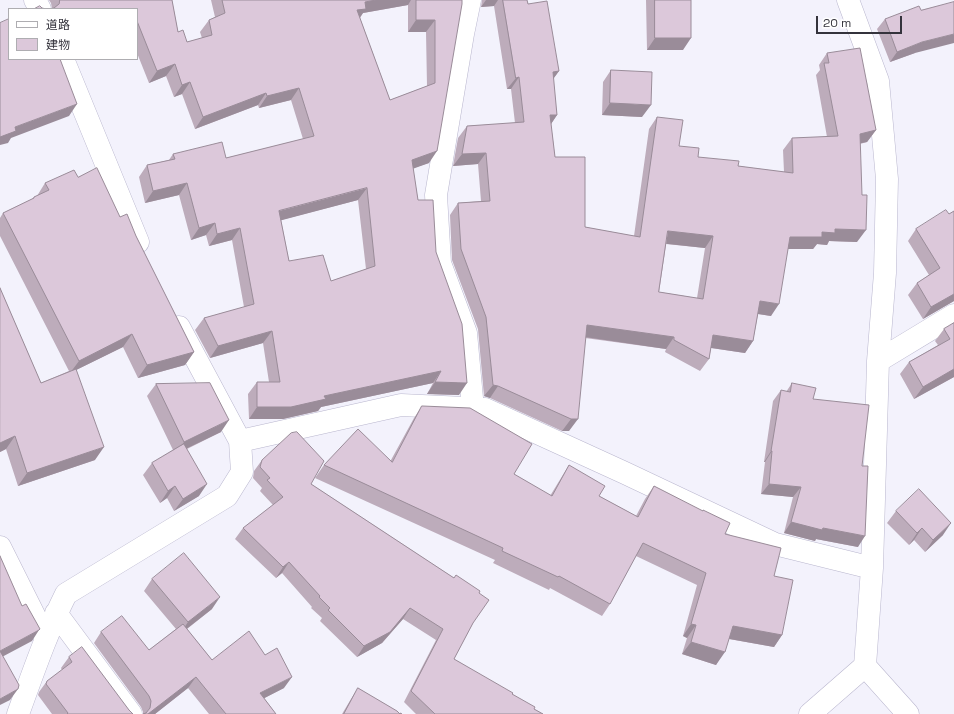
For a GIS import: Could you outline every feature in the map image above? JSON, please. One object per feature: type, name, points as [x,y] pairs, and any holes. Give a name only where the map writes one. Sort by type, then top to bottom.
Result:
[{"type":"street","points":[[470,0],[436,195],[440,263],[466,333],[473,409]]},
{"type":"street","points":[[810,714],[864,666],[872,568],[878,361],[885,273],[887,179],[878,81],[848,0]]},
{"type":"street","points":[[63,60],[146,257]]},
{"type":"street","points":[[18,714],[56,613],[66,594],[227,496],[242,472],[240,441],[170,306]]},
{"type":"street","points":[[878,361],[954,315]]},
{"type":"street","points":[[240,441],[401,405],[485,409],[632,476],[775,544],[872,568]]},
{"type":"street","points":[[0,547],[46,639]]},
{"type":"street","points":[[56,613],[131,714]]},
{"type":"street","points":[[864,666],[908,714]]},
{"type":"building","points":[[60,0],[172,0],[178,32],[183,30],[187,42],[212,35],[209,20],[225,13],[222,0],[376,0],[365,2],[366,9],[357,10],[390,100],[435,83],[435,20],[416,20],[416,0],[462,0],[437,151],[412,160],[418,200],[433,200],[436,252],[462,324],[467,383],[435,382],[441,371],[324,396],[326,399],[291,407],[257,407],[257,382],[280,382],[272,331],[218,346],[204,318],[254,304],[240,228],[217,234],[215,223],[199,228],[187,183],[153,191],[147,165],[175,159],[173,154],[222,142],[226,158],[314,136],[299,88],[267,96],[266,93],[203,117],[190,82],[182,85],[175,64],[157,71],[138,24],[138,8],[54,8],[59,4]],"holes":[[[367,188],[375,266],[331,281],[323,255],[289,261],[279,211]]]},
{"type":"building","points":[[503,0],[527,0],[528,4],[547,1],[559,71],[553,72],[557,115],[550,115],[555,157],[585,157],[585,227],[640,237],[657,117],[683,120],[679,146],[699,148],[698,157],[739,161],[738,166],[793,173],[792,138],[838,136],[824,63],[829,63],[827,53],[860,48],[876,130],[860,134],[862,195],[867,195],[866,230],[835,229],[835,233],[822,232],[822,237],[790,237],[779,304],[760,301],[753,341],[713,335],[709,359],[674,340],[674,337],[587,325],[578,419],[571,419],[493,385],[486,317],[461,249],[458,203],[490,201],[486,153],[462,154],[467,126],[524,122],[519,77],[516,78]],"holes":[[[668,231],[713,236],[703,299],[659,292]]]},
{"type":"building","points":[[655,0],[691,0],[691,38],[655,38]]},
{"type":"building","points":[[954,2],[954,34],[922,42],[897,52],[885,19],[919,6],[921,10]]},
{"type":"building","points":[[8,19],[8,60],[60,60],[77,104],[15,127],[16,131],[0,137],[0,23]]},
{"type":"building","points":[[611,70],[652,72],[651,105],[610,103]]},
{"type":"building","points":[[97,168],[120,217],[127,214],[136,236],[194,352],[147,365],[132,334],[79,361],[3,213],[49,190],[45,183],[74,170],[78,177]]},
{"type":"building","points":[[946,210],[949,214],[954,211],[954,294],[931,307],[917,283],[940,268],[916,229]]},
{"type":"building","points":[[0,288],[41,383],[76,369],[104,447],[27,473],[15,436],[0,443]]},
{"type":"building","points":[[954,323],[954,369],[923,387],[909,362],[950,339],[944,329]]},
{"type":"building","points":[[210,383],[229,420],[184,442],[156,384]]},
{"type":"building","points":[[792,383],[816,388],[813,399],[869,405],[862,466],[868,466],[865,536],[823,528],[822,530],[791,522],[801,487],[769,484],[771,451],[781,390],[790,392]]},
{"type":"building","points":[[422,406],[470,408],[532,444],[514,474],[552,496],[569,465],[605,486],[599,496],[638,517],[654,486],[730,523],[725,534],[781,548],[774,576],[793,580],[782,635],[733,626],[725,652],[691,642],[696,625],[691,624],[706,573],[643,543],[610,604],[559,576],[558,577],[502,551],[503,548],[324,465],[358,429],[392,462]]},
{"type":"building","points":[[297,432],[324,461],[311,484],[454,578],[456,575],[480,591],[479,593],[489,600],[473,623],[454,659],[513,693],[512,694],[535,707],[534,709],[543,714],[435,714],[411,691],[443,629],[410,608],[390,632],[364,646],[328,610],[330,608],[289,562],[283,567],[243,528],[283,497],[267,480],[270,478],[260,467],[262,460],[291,433]]},
{"type":"building","points":[[184,444],[207,484],[183,499],[175,486],[168,491],[152,463]]},
{"type":"building","points":[[919,489],[951,523],[933,540],[922,528],[917,533],[896,511]]},
{"type":"building","points":[[184,553],[220,597],[188,622],[152,579]]},
{"type":"building","points":[[0,556],[22,606],[26,604],[40,629],[0,651]]},
{"type":"building","points":[[122,616],[149,650],[183,624],[212,660],[249,631],[265,655],[277,648],[292,677],[260,693],[276,714],[226,714],[196,677],[148,714],[143,714],[150,708],[151,701],[149,696],[101,632]]},
{"type":"building","points":[[82,647],[133,714],[67,714],[68,713],[46,684],[47,681],[72,662],[69,657]]},
{"type":"building","points":[[0,651],[19,685],[18,689],[0,699]]},
{"type":"building","points":[[358,688],[397,711],[400,714],[344,714]]}]
